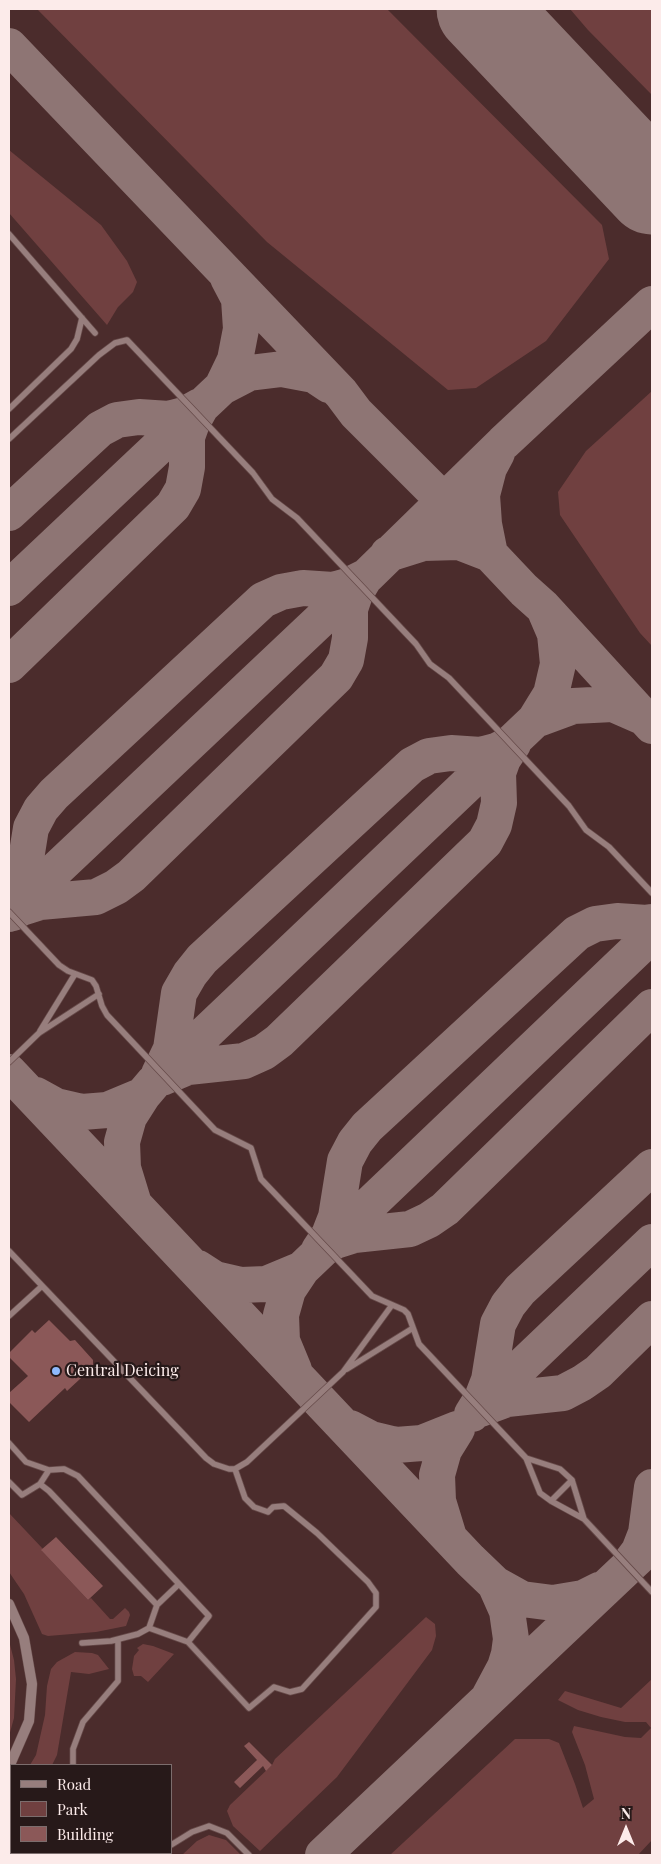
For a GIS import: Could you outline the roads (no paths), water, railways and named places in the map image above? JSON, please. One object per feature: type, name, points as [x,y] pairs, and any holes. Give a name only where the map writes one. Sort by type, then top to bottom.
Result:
[{"type":"street","points":[[9,1604],[24,1638],[32,1684],[29,1721],[10,1764]]},
{"type":"lane","points":[[9,234],[95,333]]},
{"type":"lane","points":[[9,409],[71,349],[77,339],[82,318]]},
{"type":"lane","points":[[9,439],[99,355],[115,343],[127,340],[253,473],[272,499],[297,518],[416,644],[430,664],[448,678],[563,799],[586,830],[609,847],[652,893]]},
{"type":"lane","points":[[9,912],[59,965],[92,980],[104,1011],[216,1130],[251,1148],[261,1179],[372,1296],[404,1310],[408,1314],[419,1344],[526,1458],[540,1493],[551,1502],[584,1519],[652,1592]]},
{"type":"lane","points":[[39,1033],[76,974]]},
{"type":"lane","points":[[9,1062],[39,1033],[99,994]]},
{"type":"lane","points":[[9,1251],[206,1458],[222,1468],[235,1469],[247,1462],[343,1372],[392,1305]]},
{"type":"lane","points":[[9,1316],[42,1286]]},
{"type":"lane","points":[[343,1372],[413,1328]]},
{"type":"lane","points":[[9,1443],[26,1462],[38,1468],[49,1470],[64,1468],[78,1476],[209,1616],[188,1642]]},
{"type":"lane","points":[[526,1458],[560,1468],[572,1480],[584,1519]]},
{"type":"lane","points":[[149,1628],[188,1642],[250,1708],[274,1687],[290,1692],[302,1689],[376,1607],[376,1593],[368,1582],[317,1533],[284,1506],[273,1507],[268,1512],[254,1507],[245,1498],[235,1469]]},
{"type":"lane","points":[[9,1482],[22,1495],[40,1484],[49,1470]]},
{"type":"lane","points":[[551,1502],[572,1480]]},
{"type":"lane","points":[[40,1484],[49,1491],[157,1605]]},
{"type":"lane","points":[[82,1643],[118,1640],[138,1634],[149,1628],[157,1605],[178,1584]]},
{"type":"lane","points":[[73,1764],[73,1749],[83,1722],[118,1681],[118,1640]]},
{"type":"lane","points":[[172,1844],[192,1832],[209,1826],[227,1833],[249,1855]]},
{"type":"place","name":"Central Deicing","points":[[56,1371]]}]
